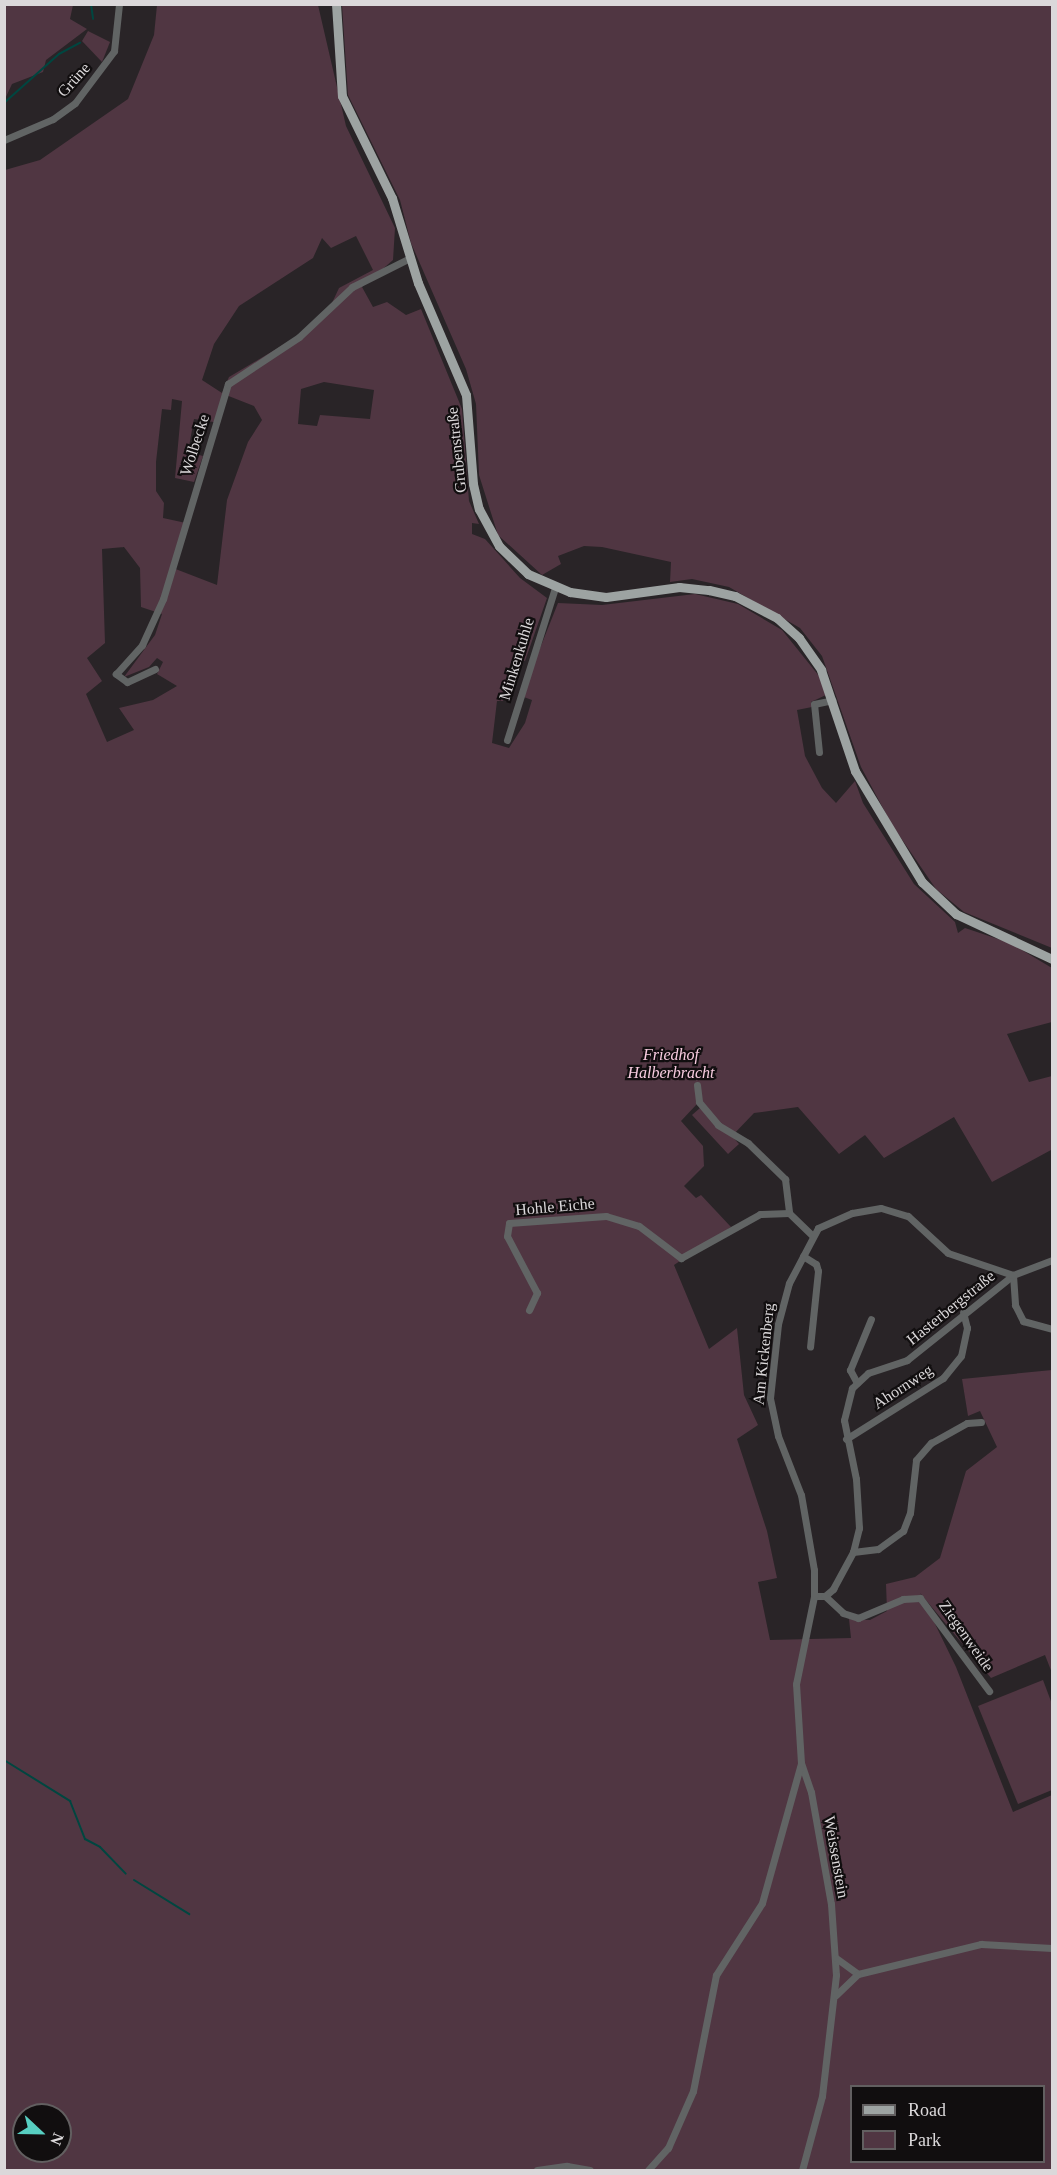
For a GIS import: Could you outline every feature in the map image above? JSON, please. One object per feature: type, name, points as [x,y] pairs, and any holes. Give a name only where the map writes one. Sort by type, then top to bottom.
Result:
[{"type":"main road","name":"Grubenstraße","points":[[336,4],[342,96],[392,198],[410,258],[466,395],[473,484],[484,521],[514,564],[555,588],[606,597],[679,588],[718,591],[765,610],[799,638],[816,661],[833,700],[855,771],[889,832],[930,892],[966,919],[1053,959]]},
{"type":"street","name":"Grüne","points":[[4,140],[53,119],[75,103],[114,51],[119,4]]},
{"type":"street","name":"Wolbecke","points":[[155,669],[127,682],[116,674],[142,645],[164,599],[228,384],[299,338],[352,287],[410,258]]},
{"type":"street","name":"Minkenkuhle","points":[[507,740],[555,588]]},
{"type":"street","points":[[819,752],[814,704],[833,700]]},
{"type":"street","points":[[697,1085],[699,1102],[718,1125],[748,1143],[785,1179],[789,1213],[812,1235],[820,1226],[852,1213],[893,1209],[914,1220],[944,1250],[1013,1275],[1015,1305],[1023,1321],[1053,1329]]},
{"type":"street","name":"Hohle Eiche","points":[[529,1310],[537,1293],[507,1236],[510,1223],[606,1216],[639,1226],[681,1258],[760,1214],[789,1213]]},
{"type":"street","name":"Am Kickenberg","points":[[801,1763],[796,1684],[814,1596],[801,1494],[778,1436],[770,1398],[781,1311],[812,1235]]},
{"type":"street","points":[[803,1256],[816,1264],[818,1271],[810,1347]]},
{"type":"street","name":"Hasterbergstraße","points":[[857,1383],[868,1373],[907,1360],[963,1312],[1013,1275],[1053,1260]]},
{"type":"street","name":"Ahornweg","points":[[846,1439],[944,1378],[961,1356],[967,1328],[963,1312]]},
{"type":"street","points":[[814,1596],[825,1596],[833,1590],[853,1552],[858,1498],[846,1439],[844,1410],[857,1383],[850,1370],[871,1319]]},
{"type":"street","points":[[853,1552],[878,1550],[903,1531],[916,1460],[931,1443],[967,1423],[981,1422]]},
{"type":"street","name":"Ziegenweide","points":[[825,1596],[836,1608],[858,1618],[903,1599],[920,1598],[989,1690]]},
{"type":"street","points":[[648,2170],[668,2148],[693,2091],[716,1975],[762,1903],[801,1763]]},
{"type":"street","name":"Weissenstein","points":[[801,1763],[825,1871],[836,1959],[836,1995],[817,2123],[802,2170]]},
{"type":"street","points":[[836,1995],[858,1974],[981,1944],[1053,1948]]},
{"type":"street","points":[[836,1959],[858,1974]]},
{"type":"street","points":[[537,2170],[567,2166],[590,2170]]},
{"type":"green space","points":[[5,4],[73,5],[70,19],[87,29],[46,60],[43,72],[12,84],[5,99]]},
{"type":"green space","name":"Friedhof Halberbracht","points":[[157,5],[318,5],[346,126],[395,228],[393,260],[362,287],[373,307],[387,302],[406,315],[421,309],[462,409],[469,501],[479,524],[472,523],[472,534],[485,539],[520,578],[547,598],[525,661],[514,659],[503,701],[497,701],[492,743],[509,748],[525,723],[532,700],[521,696],[558,603],[602,605],[695,594],[738,604],[782,630],[819,676],[826,695],[811,702],[812,707],[797,710],[805,756],[822,788],[836,803],[855,781],[863,803],[914,884],[955,922],[958,933],[965,928],[1010,943],[1052,968],[1052,1022],[1007,1034],[1029,1082],[1052,1076],[1051,1150],[992,1182],[954,1117],[884,1158],[865,1135],[839,1154],[798,1107],[754,1113],[732,1136],[739,1144],[728,1154],[692,1115],[700,1108],[697,1104],[681,1121],[703,1146],[704,1166],[684,1186],[696,1198],[701,1195],[731,1227],[674,1265],[709,1349],[737,1328],[744,1395],[758,1425],[737,1439],[767,1531],[777,1578],[758,1582],[770,1640],[851,1638],[849,1619],[870,1620],[887,1611],[886,1584],[915,1577],[940,1558],[966,1471],[997,1447],[980,1411],[968,1416],[962,1379],[1052,1370],[1052,1673],[1045,1655],[991,1678],[920,1593],[956,1667],[1013,1812],[1052,1795],[1052,2170],[5,2170],[5,170],[40,160],[128,99],[154,35]],"holes":[[[356,236],[373,270],[339,288],[332,303],[298,336],[229,377],[222,393],[202,380],[214,344],[239,306],[313,258],[322,238],[331,248]],[[324,382],[374,390],[370,419],[320,415],[317,426],[298,424],[301,389]],[[226,395],[254,406],[262,420],[248,442],[227,500],[217,585],[173,568],[186,523],[163,518],[164,503],[156,491],[156,462],[162,409],[171,410],[172,399],[182,401],[175,478],[194,482],[203,456],[188,452],[194,419],[220,423]],[[124,547],[140,568],[141,607],[162,614],[155,635],[124,677],[149,667],[157,658],[163,662],[157,674],[177,686],[153,700],[119,708],[134,730],[107,742],[86,694],[102,681],[87,658],[105,643],[102,549]]]},
{"type":"green space","points":[[342,5],[1052,5],[1052,948],[964,912],[936,889],[892,825],[861,767],[822,656],[800,628],[729,587],[692,579],[670,582],[671,562],[602,547],[584,546],[558,556],[561,564],[542,575],[498,535],[479,475],[476,404],[466,369],[411,243],[400,200],[348,95]]},
{"type":"green space","points":[[88,31],[110,42],[102,62],[82,41]]},
{"type":"green space","points":[[1043,1680],[1052,1704],[1052,1790],[1018,1804],[978,1706]]},
{"type":"waterway","points":[[91,4],[93,19]]},
{"type":"waterway","points":[[4,103],[59,54],[80,43]]},
{"type":"waterway","points":[[4,1760],[70,1801],[85,1839],[100,1847],[126,1874]]},
{"type":"waterway","points":[[134,1880],[189,1914]]}]
